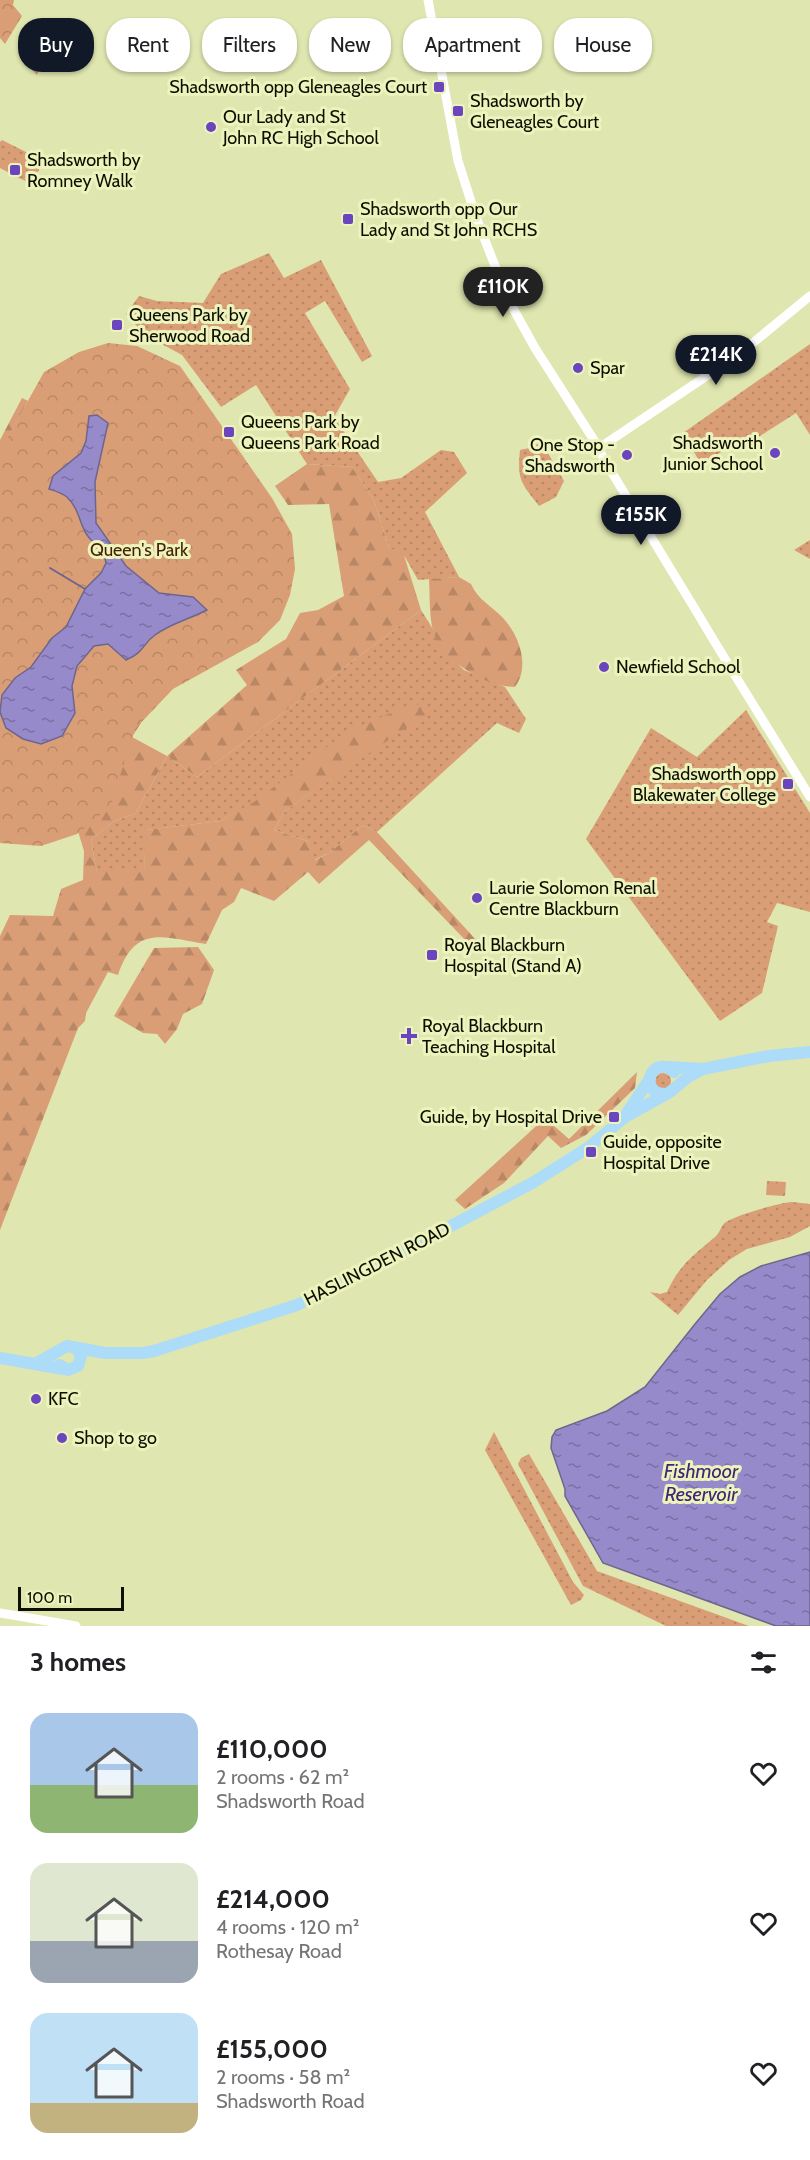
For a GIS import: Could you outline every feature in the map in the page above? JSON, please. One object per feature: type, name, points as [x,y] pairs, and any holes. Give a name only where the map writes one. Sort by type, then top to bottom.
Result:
[{"type":"highway","name":"HASLINGDEN ROAD","points":[[668,1067],[703,1069],[769,1056],[810,1052]]},
{"type":"highway","points":[[662,1066],[668,1067],[676,1077],[676,1085],[670,1091],[654,1091],[649,1080],[654,1070],[662,1066]]},
{"type":"highway","name":"HASLINGDEN ROAD","points":[[77,1349],[105,1353],[154,1351],[297,1305],[534,1182],[589,1147],[625,1117],[703,1069]]},
{"type":"highway","name":"HASLINGDEN ROAD","points":[[625,1117],[649,1080]]},
{"type":"highway","points":[[0,1358],[63,1369],[73,1370],[80,1364],[81,1356],[77,1349],[67,1346],[35,1364]]},
{"type":"highway","points":[[58,1352],[57,1363],[63,1369]]},
{"type":"highway","name":"HASLINGDEN ROAD","points":[[80,1364],[105,1353]]},
{"type":"main road","points":[[428,0],[458,161],[496,271],[514,310],[535,348],[599,448],[708,633],[810,797]]},
{"type":"main road","points":[[599,448],[738,355],[810,296]]},
{"type":"main road","points":[[0,1613],[76,1626]]},
{"type":"green space","points":[[0,0],[14,0],[13,5],[22,16],[18,18],[18,23],[5,44],[0,38]]},
{"type":"green space","points":[[2,140],[44,161],[31,184],[0,168],[0,142]]},
{"type":"green space","points":[[269,253],[284,278],[321,260],[372,356],[362,362],[325,301],[305,313],[350,389],[334,417],[378,482],[401,478],[441,450],[454,452],[467,473],[425,512],[459,577],[418,580],[405,557],[389,548],[374,500],[352,467],[307,464],[256,385],[221,407],[182,355],[145,335],[126,314],[139,296],[157,301],[203,303],[221,274]]},
{"type":"green space","name":"Queen's Park","points":[[108,343],[137,346],[180,366],[272,498],[292,534],[295,569],[290,595],[280,620],[258,642],[173,689],[135,729],[110,807],[77,834],[41,846],[0,843],[0,451],[44,372],[79,352]]},
{"type":"green space","points":[[810,344],[810,435],[796,413],[738,450],[733,445],[701,464],[683,433]]},
{"type":"green space","points":[[22,398],[28,401],[0,452],[0,440]]},
{"type":"green space","points":[[541,441],[564,481],[556,497],[539,506],[522,481],[519,460],[520,450],[534,447]]},
{"type":"green space","points":[[307,464],[352,467],[374,500],[389,548],[403,552],[421,610],[197,777],[167,756],[247,685],[236,670],[286,639],[300,613],[318,610],[344,596],[329,504],[288,505],[275,486]]},
{"type":"green space","points":[[810,540],[810,559],[794,550]]},
{"type":"green space","points":[[459,577],[471,584],[481,599],[503,618],[514,634],[522,661],[522,670],[515,687],[491,682],[466,670],[445,652],[438,642],[431,619],[429,579]]},
{"type":"green space","points":[[290,595],[267,633],[222,654],[185,677],[153,704],[132,737],[167,756],[136,813],[114,821],[91,840],[97,872],[144,871],[145,830],[220,821],[254,802],[348,731],[415,703],[429,712],[285,811],[274,830],[308,841],[315,860],[329,853],[363,825],[377,832],[478,942],[469,944],[369,840],[319,884],[308,872],[274,901],[241,888],[234,902],[222,910],[206,944],[164,937],[142,941],[125,959],[118,975],[108,972],[86,1013],[85,1021],[78,1028],[0,1230],[0,936],[10,915],[53,916],[61,889],[83,880],[84,851],[74,818],[110,750],[78,752],[96,724],[109,714],[121,737],[138,707],[140,697],[116,701],[167,644],[204,622],[247,611]]},
{"type":"green space","points":[[421,610],[450,656],[464,670],[505,687],[526,719],[519,733],[497,723],[377,832],[363,825],[329,853],[314,860],[308,841],[274,830],[285,811],[428,711],[220,821],[146,830],[144,872],[97,873],[91,840],[114,821],[136,813],[167,756],[197,777]]},
{"type":"green space","points":[[746,710],[810,813],[810,912],[777,903],[767,922],[778,926],[762,993],[720,1021],[586,839],[651,728],[697,757]]},
{"type":"green space","points":[[198,947],[214,970],[202,1004],[183,1014],[177,1029],[165,1044],[157,1034],[143,1033],[114,1016],[154,948]]},
{"type":"green space","points":[[637,1072],[635,1088],[586,1135],[561,1148],[548,1136],[504,1183],[465,1209],[455,1200],[545,1118],[569,1139]]},
{"type":"green space","points":[[663,1073],[671,1081],[663,1089],[655,1081]]},
{"type":"green space","points":[[767,1181],[786,1182],[785,1196],[766,1195]]},
{"type":"green space","points":[[792,1202],[810,1204],[810,1226],[790,1237],[747,1249],[729,1260],[707,1280],[678,1315],[650,1292],[660,1294],[667,1292],[682,1267],[717,1235],[726,1222],[758,1210]]},
{"type":"green space","points":[[494,1432],[573,1582],[584,1595],[581,1600],[571,1605],[485,1450]]},
{"type":"green space","points":[[529,1454],[597,1571],[749,1626],[666,1626],[583,1586],[518,1464],[521,1458]]},
{"type":"water","points":[[97,415],[108,423],[95,482],[96,523],[126,566],[159,593],[193,597],[207,610],[161,631],[151,638],[137,654],[126,660],[108,644],[94,646],[77,666],[72,686],[75,713],[62,736],[41,744],[23,739],[6,728],[0,712],[2,695],[15,678],[31,667],[52,638],[66,627],[85,589],[101,573],[106,563],[103,549],[94,543],[84,531],[73,504],[67,497],[49,489],[53,476],[81,453],[86,441],[89,416]]},
{"type":"water","name":"Fishmoor Reservoir","points":[[810,1252],[810,1626],[776,1626],[603,1563],[565,1496],[565,1489],[551,1448],[552,1437],[556,1430],[607,1411],[645,1387],[720,1294],[740,1277],[761,1266]]},
{"type":"waterway","points":[[50,568],[85,589]]},
{"type":"place","name":"Shadsworth opp Gleneagles Court","points":[[439,87]]},
{"type":"place","name":"Shadsworth by Gleneagles Court","points":[[458,111]]},
{"type":"place","name":"Our Lady and St John RC High School","points":[[211,127]]},
{"type":"place","name":"Shadsworth by Romney Walk","points":[[15,170]]},
{"type":"place","name":"Shadsworth opp Our Lady and St John RCHS","points":[[348,219]]},
{"type":"place","name":"Queens Park by Sherwood Road","points":[[117,325]]},
{"type":"place","name":"Spar","points":[[578,368]]},
{"type":"place","name":"Queens Park by Queens Park Road","points":[[229,432]]},
{"type":"place","name":"Shadsworth Junior School","points":[[775,453]]},
{"type":"place","name":"One Stop - Shadsworth","points":[[627,455]]},
{"type":"place","name":"Newfield School","points":[[604,667]]},
{"type":"place","name":"Shadsworth opp Blakewater College","points":[[788,784]]},
{"type":"place","name":"Laurie Solomon Renal Centre Blackburn","points":[[477,898]]},
{"type":"place","name":"Royal Blackburn Hospital (Stand A)","points":[[432,955]]},
{"type":"place","name":"Royal Blackburn Teaching Hospital","points":[[409,1036]]},
{"type":"place","name":"Guide, by Hospital Drive","points":[[614,1117]]},
{"type":"place","name":"Guide, opposite Hospital Drive","points":[[591,1152]]},
{"type":"place","name":"KFC","points":[[36,1399]]},
{"type":"place","name":"Shop to go","points":[[62,1438]]}]
